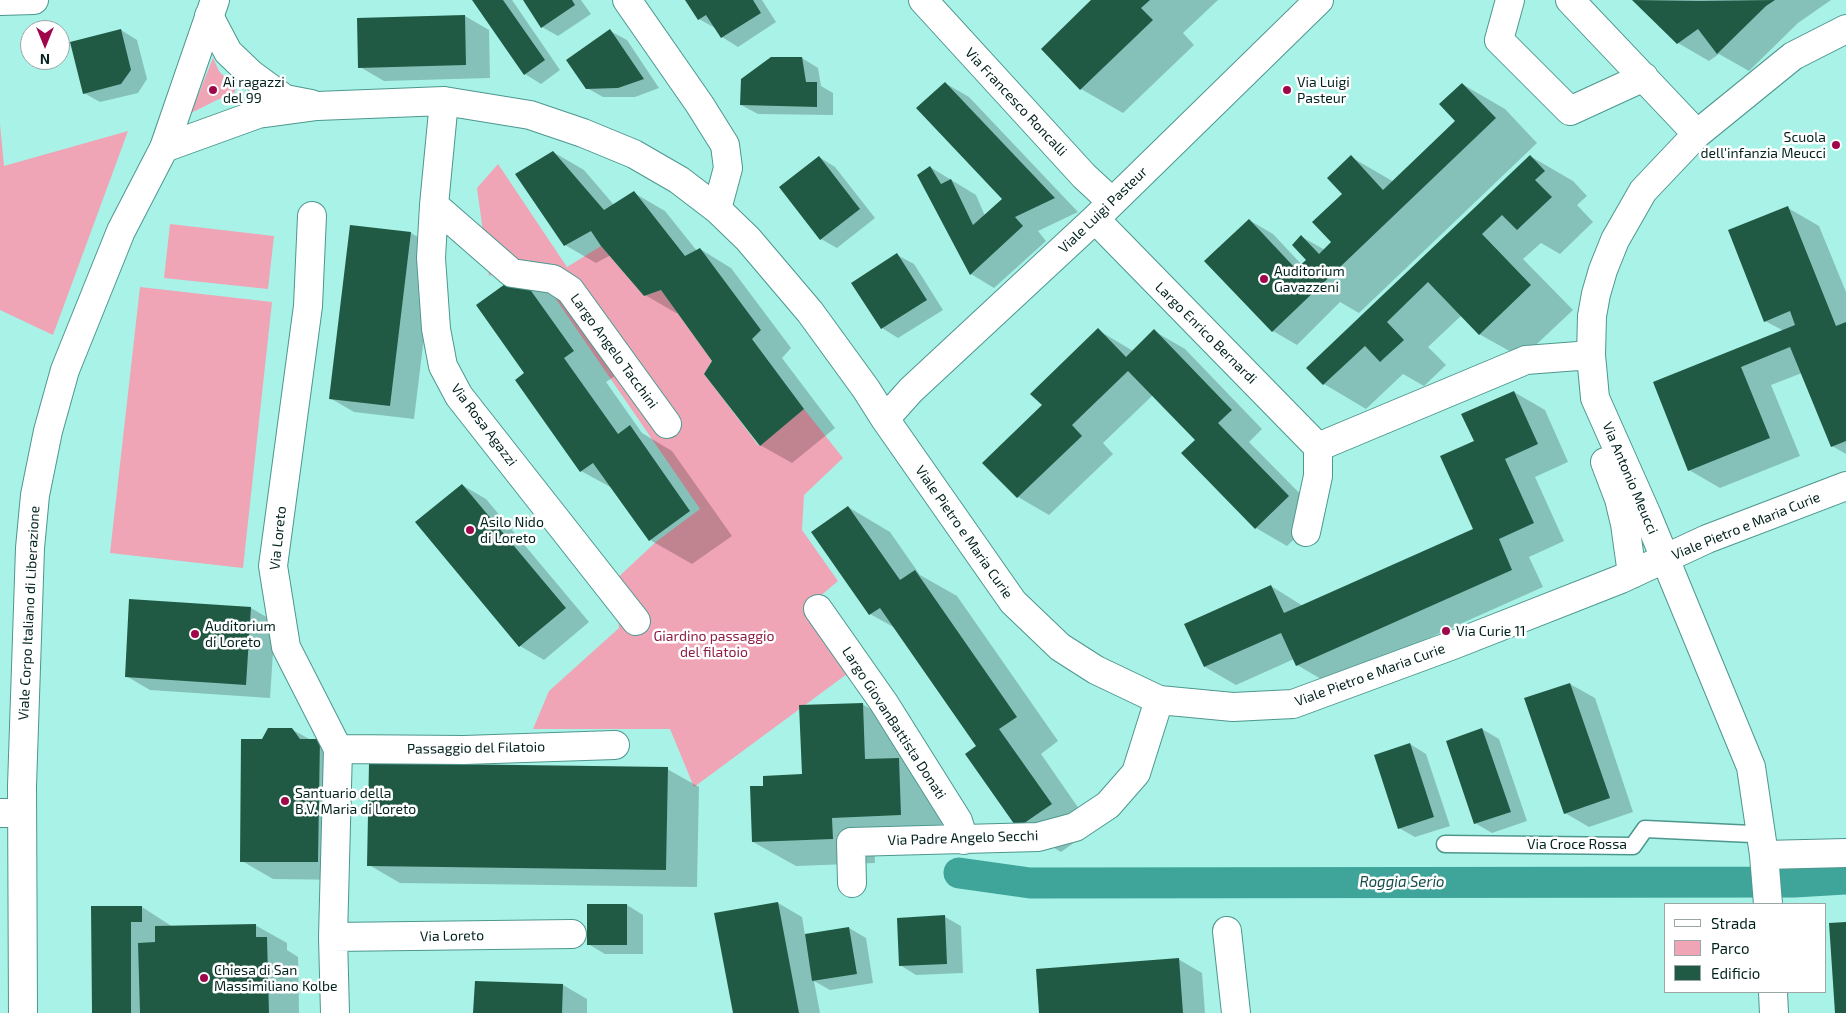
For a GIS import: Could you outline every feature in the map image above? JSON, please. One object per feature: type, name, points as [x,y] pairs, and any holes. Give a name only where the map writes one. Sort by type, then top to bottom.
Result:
[{"type":"street","points":[[0,1],[34,0]]},
{"type":"street","points":[[627,0],[726,145],[728,168],[717,209]]},
{"type":"street","name":"Viale Luigi Pasteur","points":[[885,420],[911,390],[1103,210],[1319,0]]},
{"type":"street","points":[[1510,0],[1500,40],[1570,111],[1644,77]]},
{"type":"street","points":[[1570,0],[1697,134]]},
{"type":"street","name":"Via Francesco Roncalli","points":[[925,1],[1084,176],[1103,210]]},
{"type":"street","points":[[212,8],[228,52],[251,74],[285,99],[318,106]]},
{"type":"street","name":"Viale Corpo Italiano di Liberazione","points":[[23,1013],[11,813],[35,496],[48,431],[66,370],[121,231],[164,148],[212,8]]},
{"type":"street","name":"Via Antonio Meucci","points":[[1632,574],[1629,545],[1619,499],[1593,432],[1595,398],[1591,355],[1592,316],[1603,270],[1615,240],[1643,192],[1697,134],[1793,56],[1846,28]]},
{"type":"street","name":"Viale Pietro e Maria Curie","points":[[164,148],[258,114],[318,106],[444,101],[530,114],[583,132],[634,154],[679,180],[717,209],[748,239],[810,312],[866,389],[885,420],[1013,602],[1060,647],[1096,670],[1159,700],[1233,707],[1293,704],[1462,642],[1632,574],[1707,539],[1846,486]]},
{"type":"street","name":"Via Rosa Agazzi","points":[[444,101],[431,258],[436,329],[443,366],[459,396],[636,621]]},
{"type":"street","name":"Largo Angelo Tacchini","points":[[434,205],[512,273],[553,279],[570,290],[667,424]]},
{"type":"street","name":"Largo Enrico Bernardi","points":[[1103,210],[1318,447]]},
{"type":"street","name":"Via Loreto","points":[[312,216],[308,306],[273,566],[286,647],[338,749],[333,937],[335,1013]]},
{"type":"street","points":[[1306,532],[1318,476],[1318,447],[1526,360],[1591,355]]},
{"type":"street","name":"Via Antonio Meucci","points":[[1595,398],[1665,559]]},
{"type":"street","points":[[1665,559],[1752,767],[1763,846],[1768,902]]},
{"type":"street","name":"Largo GiovanBattista Donati","points":[[818,608],[884,703],[958,821],[964,840]]},
{"type":"street","name":"Via Padre Angelo Secchi","points":[[852,883],[852,842],[1038,837],[1075,827],[1108,805],[1136,773],[1159,700]]},
{"type":"street","name":"Passaggio del Filatoio","points":[[338,749],[464,750],[615,745]]},
{"type":"street","name":"Via Croce Rossa","points":[[1763,846],[1846,853]]},
{"type":"street","points":[[1227,930],[1236,1013]]},
{"type":"street","name":"Via Loreto","points":[[333,937],[572,934]]},
{"type":"street","points":[[1773,993],[1774,1013]]},
{"type":"lane","name":"Via Croce Rossa","points":[[1445,844],[1633,846],[1645,829],[1752,834],[1763,846]]},
{"type":"green space","points":[[213,58],[219,71],[236,89],[233,96],[219,99],[191,113]]},
{"type":"green space","points":[[0,124],[4,166],[128,131],[53,335],[0,310]]},
{"type":"green space","name":"Giardino passaggio del filatoio","points":[[498,164],[567,267],[601,246],[644,296],[661,290],[712,361],[704,374],[759,446],[804,409],[843,458],[804,495],[802,530],[838,581],[804,610],[847,674],[694,787],[670,729],[533,729],[549,691],[619,628],[614,581],[657,541],[700,509],[529,260],[489,276],[477,188]]},
{"type":"green space","points":[[170,224],[274,236],[268,289],[164,278]]},
{"type":"green space","points":[[140,287],[272,302],[243,568],[110,553]]},
{"type":"building","points":[[472,0],[503,0],[545,60],[524,75]]},
{"type":"building","points":[[523,0],[572,0],[575,5],[541,28]]},
{"type":"building","points":[[685,0],[753,0],[761,13],[721,38],[706,15],[698,20]]},
{"type":"building","points":[[1091,0],[1150,0],[1141,8],[1153,20],[1080,90],[1041,49]]},
{"type":"building","points":[[1632,0],[1775,0],[1766,6],[1717,54],[1698,29],[1677,44]]},
{"type":"building","points":[[465,15],[466,65],[358,68],[357,18]]},
{"type":"building","points":[[121,29],[131,70],[121,84],[83,94],[70,42]]},
{"type":"building","points":[[610,29],[644,79],[618,88],[586,89],[566,60]]},
{"type":"building","points":[[771,57],[802,57],[806,82],[817,82],[817,107],[740,105],[741,79]]},
{"type":"building","points":[[945,82],[1055,198],[1015,217],[1023,226],[970,275],[917,175],[930,166],[941,184],[951,179],[973,225],[1002,199],[916,108]]},
{"type":"building","points":[[1462,83],[1496,118],[1272,332],[1204,261],[1249,219],[1296,269],[1306,260],[1292,245],[1301,235],[1319,254],[1331,242],[1312,222],[1342,194],[1327,178],[1351,155],[1383,190],[1455,121],[1439,104]]},
{"type":"building","points":[[553,151],[604,210],[634,191],[685,256],[700,248],[761,330],[752,339],[804,409],[760,446],[704,374],[712,361],[661,290],[644,296],[601,246],[591,231],[564,246],[515,174]]},
{"type":"building","points":[[1530,155],[1545,171],[1535,180],[1552,197],[1517,230],[1502,215],[1482,234],[1531,285],[1479,335],[1428,282],[1387,322],[1404,340],[1380,362],[1365,346],[1323,385],[1306,368]]},
{"type":"building","points":[[819,156],[860,209],[820,240],[779,187]]},
{"type":"building","points":[[1788,206],[1836,326],[1846,322],[1846,441],[1831,447],[1790,347],[1741,367],[1770,438],[1688,471],[1653,382],[1795,325],[1790,311],[1764,322],[1728,230]]},
{"type":"building","points":[[350,225],[411,232],[390,406],[329,399]]},
{"type":"building","points":[[897,253],[927,300],[881,329],[851,283]]},
{"type":"building","points":[[519,274],[574,351],[564,358],[618,434],[630,425],[690,511],[649,541],[593,463],[580,472],[515,380],[524,373],[476,305]]},
{"type":"building","points":[[1098,328],[1126,357],[1154,329],[1232,410],[1218,423],[1289,496],[1255,529],[1181,453],[1195,440],[1128,371],[1072,425],[1082,436],[1017,498],[982,463],[1042,405],[1030,394]]},
{"type":"building","points":[[1514,391],[1538,444],[1505,459],[1534,523],[1499,539],[1512,570],[1296,666],[1281,633],[1204,667],[1184,624],[1271,585],[1284,613],[1473,529],[1440,456],[1474,441],[1461,414]]},
{"type":"building","name":"Asilo Nido di Loreto","points":[[462,484],[566,608],[519,647],[415,522]]},
{"type":"building","points":[[848,506],[900,580],[915,570],[1017,717],[999,729],[1052,804],[1017,828],[965,754],[976,746],[880,608],[869,615],[811,532]]},
{"type":"building","points":[[129,599],[251,607],[246,685],[125,677]]},
{"type":"building","points":[[1570,683],[1610,798],[1564,814],[1524,698]]},
{"type":"building","points":[[863,703],[865,759],[899,758],[901,815],[832,818],[833,839],[752,842],[750,786],[763,786],[763,776],[802,774],[799,705]]},
{"type":"building","points":[[268,728],[292,728],[300,739],[320,739],[318,862],[240,862],[241,739],[262,739]]},
{"type":"building","points":[[1482,728],[1511,812],[1474,824],[1446,741]]},
{"type":"building","points":[[1410,743],[1434,817],[1398,829],[1374,755]]},
{"type":"building","points":[[369,763],[668,767],[666,870],[367,866]]},
{"type":"building","points":[[778,902],[799,1013],[733,1013],[714,913]]},
{"type":"building","points":[[587,904],[627,904],[627,945],[587,945]]},
{"type":"building","points":[[91,906],[142,906],[142,922],[131,922],[131,1013],[92,1013]]},
{"type":"building","points":[[945,915],[947,964],[899,966],[897,918]]},
{"type":"building","points":[[1846,922],[1846,1013],[1835,1013],[1829,923]]},
{"type":"building","name":"Chiesa di San Massimiliano Kolbe","points":[[256,924],[256,937],[267,937],[269,1013],[140,1013],[138,943],[155,942],[155,926]]},
{"type":"building","points":[[849,927],[857,974],[812,981],[805,934]]},
{"type":"building","points":[[1179,958],[1183,1013],[1039,1013],[1036,969]]},
{"type":"building","points":[[475,981],[563,984],[562,1013],[473,1013]]},
{"type":"waterway","name":"Roggia Serio","points":[[959,873],[1030,883],[1794,882],[1846,879]]},
{"type":"place","name":"Ai ragazzi del 99","points":[[213,90]]},
{"type":"place","name":"Via Luigi Pasteur","points":[[1287,90]]},
{"type":"place","name":"Scuola dell'infanzia Meucci","points":[[1836,145]]},
{"type":"place","name":"Auditorium Gavazzeni","points":[[1264,279]]},
{"type":"place","name":"Asilo Nido di Loreto","points":[[470,530]]},
{"type":"place","name":"Via Curie 11","points":[[1446,631]]},
{"type":"place","name":"Auditorium di Loreto","points":[[195,634]]},
{"type":"place","name":"Santuario della B.V. Maria di Loreto","points":[[285,801]]},
{"type":"place","name":"Chiesa di San Massimiliano Kolbe","points":[[204,978]]}]
